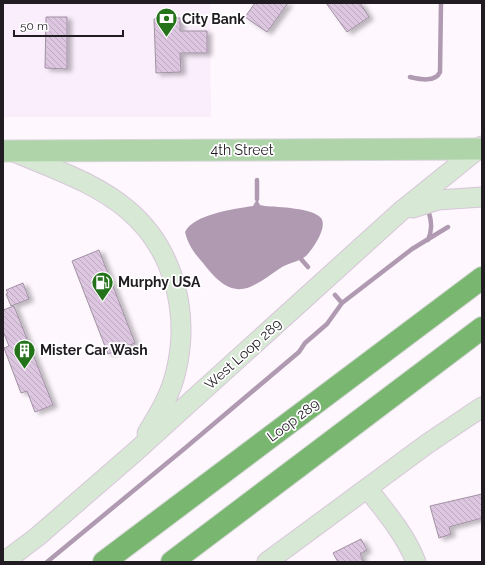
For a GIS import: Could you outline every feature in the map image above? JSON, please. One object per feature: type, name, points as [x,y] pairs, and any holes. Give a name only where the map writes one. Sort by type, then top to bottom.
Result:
[{"type":"highway","name":"Loop 289","points":[[104,562],[482,278]]},
{"type":"highway","points":[[172,562],[482,328]]},
{"type":"highway","points":[[99,562],[143,532]]},
{"type":"main road","name":"4th Street","points":[[8,151],[481,148]]},
{"type":"main road","name":"West Loop 289","points":[[4,562],[37,537],[135,452],[400,212],[481,148]]},
{"type":"main road","points":[[8,151],[86,183],[129,211],[153,238],[162,253],[174,280],[178,295],[181,321],[180,353],[176,372],[165,403],[135,452]]},
{"type":"main road","points":[[400,212],[438,200],[482,196]]},
{"type":"main road","points":[[267,562],[428,444],[482,407]]},
{"type":"main road","points":[[367,488],[392,519],[416,562]]},
{"type":"shaded area","points":[[3,3],[210,3],[211,117],[3,117]]},
{"type":"shaded area","points":[[257,199],[260,205],[311,212],[321,218],[323,227],[319,238],[303,258],[282,267],[262,281],[248,288],[240,289],[226,286],[208,270],[197,256],[188,241],[185,232],[190,226],[205,217],[215,213],[253,206]]},
{"type":"building","points":[[255,3],[288,3],[267,32],[245,17]]},
{"type":"building","points":[[326,3],[360,3],[369,17],[347,32]]},
{"type":"building","points":[[46,17],[67,17],[67,69],[45,68]]},
{"type":"building","name":"City Bank","points":[[180,18],[180,31],[207,31],[207,53],[180,53],[181,72],[156,73],[154,19]]},
{"type":"building","name":"Murphy USA","points":[[99,250],[135,343],[108,354],[72,261]]},
{"type":"building","points":[[23,283],[29,299],[11,306],[6,290]]},
{"type":"building","name":"Mister Car Wash","points":[[14,306],[53,405],[35,412],[27,391],[21,393],[4,348],[9,346],[3,331],[3,310]]},
{"type":"building","points":[[482,494],[482,518],[449,527],[451,534],[439,538],[430,506]]},
{"type":"building","points":[[361,539],[367,550],[360,554],[364,562],[338,562],[333,553]]},
{"type":"waterway","points":[[410,77],[431,79],[440,72],[441,3]]},
{"type":"waterway","points":[[257,180],[257,199]]},
{"type":"waterway","points":[[428,240],[431,226],[429,213]]},
{"type":"waterway","points":[[342,303],[412,249],[448,227]]},
{"type":"waterway","points":[[301,259],[308,267]]},
{"type":"waterway","points":[[47,562],[299,352],[305,343],[327,324],[342,303],[335,295]]},
{"type":"place","name":"City Bank","points":[[167,38]]},
{"type":"place","name":"Murphy USA","points":[[103,302]]},
{"type":"place","name":"Mister Car Wash","points":[[25,370]]}]
